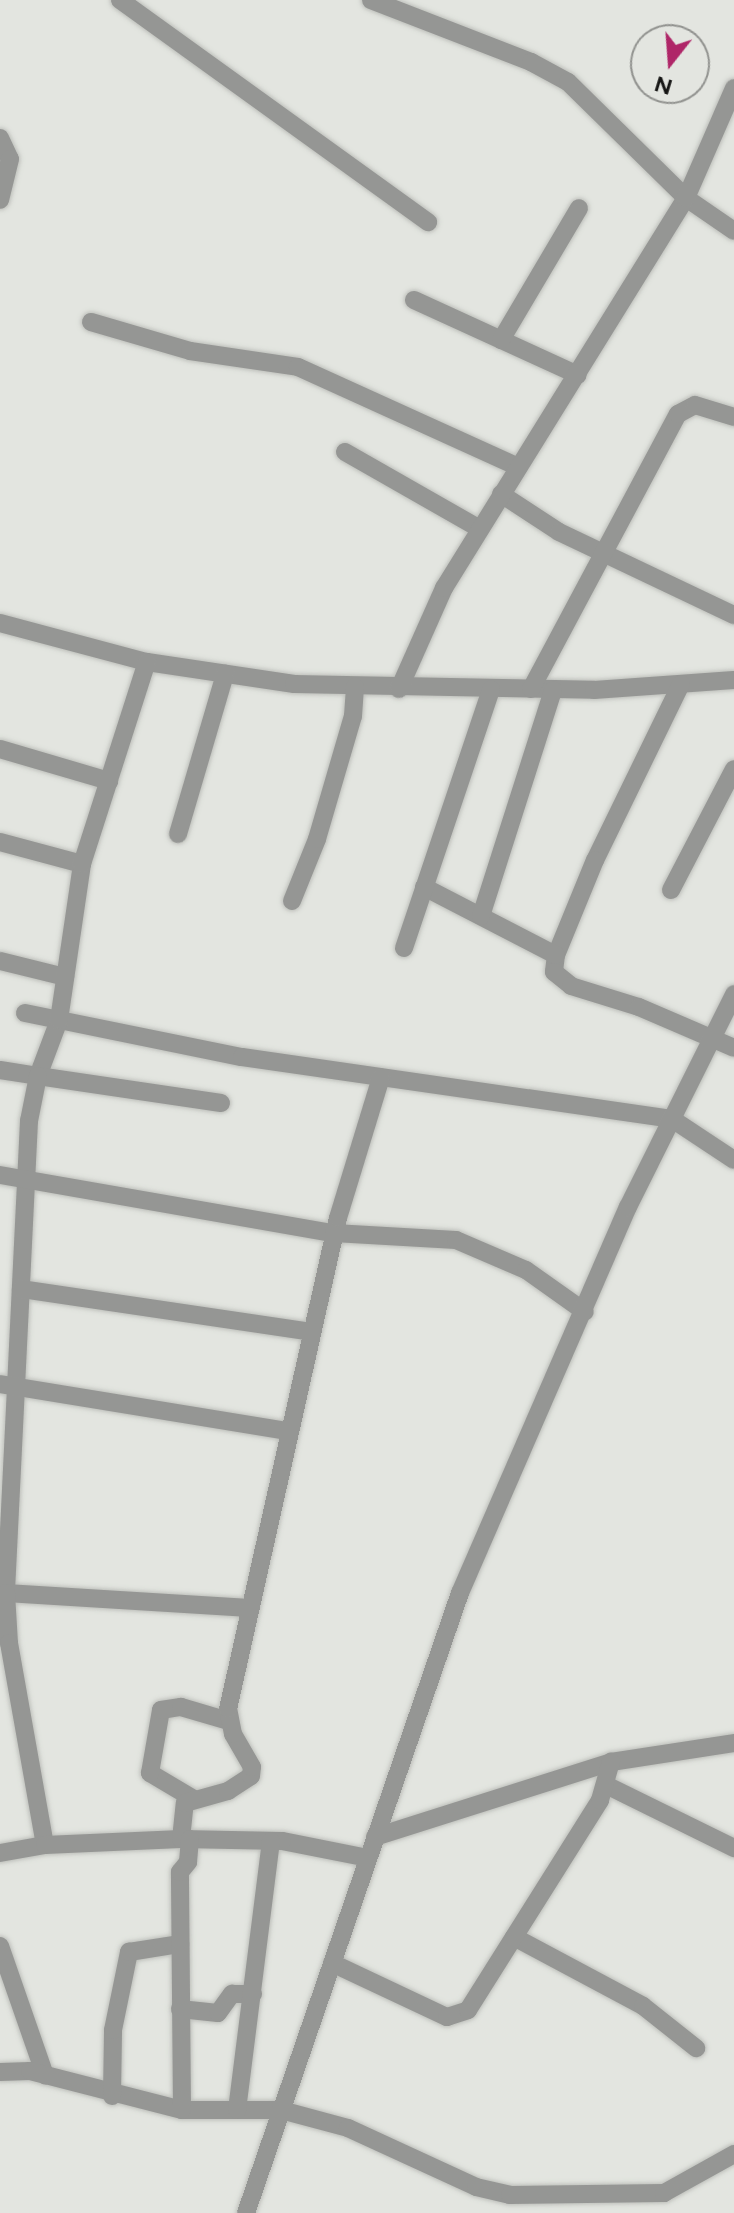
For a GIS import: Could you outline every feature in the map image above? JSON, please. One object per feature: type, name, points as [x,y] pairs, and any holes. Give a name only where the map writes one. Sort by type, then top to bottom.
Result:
[{"type":"street","points":[[120,0],[428,222]]},
{"type":"street","points":[[371,0],[531,62],[568,82],[686,198],[734,231]]},
{"type":"street","points":[[399,689],[444,588],[686,198],[734,88]]},
{"type":"street","points":[[0,138],[10,159],[0,200]]},
{"type":"street","points":[[501,340],[579,208]]},
{"type":"street","points":[[414,300],[578,375]]},
{"type":"street","points":[[91,322],[190,351],[298,367],[518,467]]},
{"type":"street","points":[[531,689],[602,553],[684,407],[704,406],[734,417]]},
{"type":"street","points":[[345,452],[480,529]]},
{"type":"street","points":[[501,494],[602,553],[734,615]]},
{"type":"street","points":[[0,623],[147,662],[225,674],[355,687],[553,690],[734,680]]},
{"type":"street","points":[[45,1845],[9,1643],[6,1593],[8,1384],[21,1289],[29,1121],[38,1076],[59,1020],[82,864],[147,662]]},
{"type":"street","points":[[178,834],[225,674]]},
{"type":"street","points":[[681,684],[618,809],[556,955],[554,972],[571,986],[713,1037],[734,1048]]},
{"type":"street","points":[[292,901],[326,808],[353,716],[355,687]]},
{"type":"street","points":[[404,948],[491,689]]},
{"type":"street","points":[[481,916],[553,690]]},
{"type":"street","points":[[0,749],[109,781]]},
{"type":"street","points":[[671,890],[734,769]]},
{"type":"street","points":[[0,842],[82,864]]},
{"type":"street","points":[[424,887],[556,955]]},
{"type":"street","points":[[0,961],[65,977]]},
{"type":"street","points":[[246,2213],[460,1593],[672,1119],[734,994]]},
{"type":"street","points":[[25,1013],[242,1057],[672,1119],[734,1160]]},
{"type":"street","points":[[0,1070],[221,1103]]},
{"type":"street","points":[[229,1721],[181,1707],[161,1710],[150,1773],[192,1798],[228,1791],[251,1776],[252,1767],[229,1721],[250,1608],[334,1233],[381,1077]]},
{"type":"street","points":[[0,1175],[334,1233],[456,1240],[526,1270],[585,1312]]},
{"type":"street","points":[[21,1289],[311,1332]]},
{"type":"street","points":[[8,1384],[288,1431]]},
{"type":"street","points":[[6,1593],[250,1608]]},
{"type":"street","points":[[375,1837],[611,1762],[734,1743]]},
{"type":"street","points":[[332,1963],[430,2011],[458,2016],[468,2010],[606,1785],[611,1762]]},
{"type":"street","points":[[606,1785],[734,1848]]},
{"type":"street","points":[[182,2110],[180,1872],[188,1862],[182,1812],[192,1798]]},
{"type":"street","points":[[0,1853],[45,1845],[186,1839],[271,1841],[368,1858]]},
{"type":"street","points":[[237,2110],[271,1841]]},
{"type":"street","points":[[514,1937],[643,2006],[696,2048]]},
{"type":"street","points":[[112,2096],[113,2030],[129,1952],[180,1944]]},
{"type":"street","points":[[0,1946],[23,2072],[112,2096],[182,2110],[281,2110],[348,2128],[476,2187],[510,2195],[664,2193],[734,2154]]},
{"type":"street","points":[[180,2009],[218,2013],[232,1994],[253,1994]]},
{"type":"street","points":[[540,2213],[551,2195]]}]
